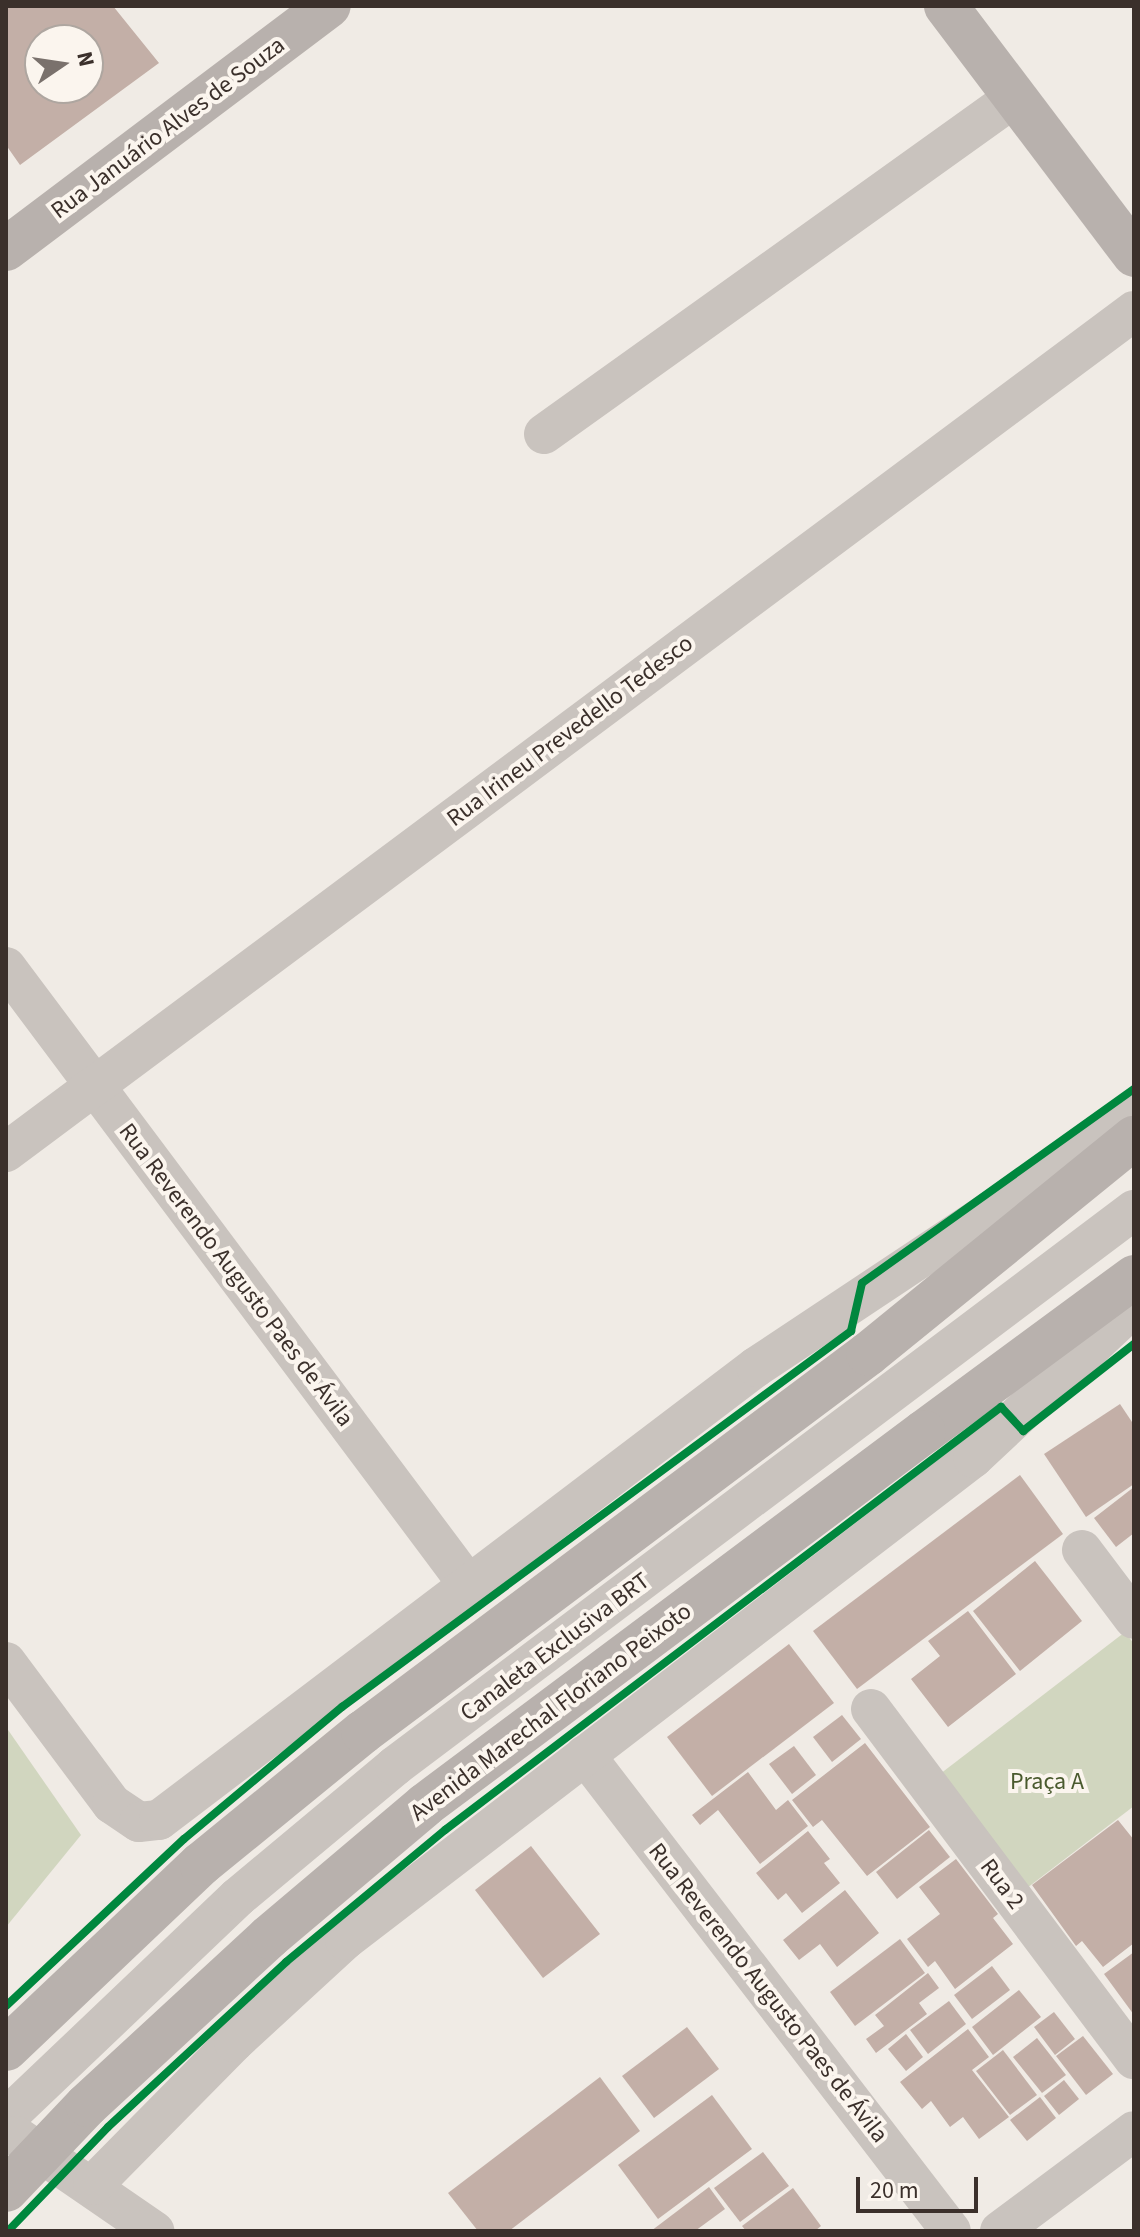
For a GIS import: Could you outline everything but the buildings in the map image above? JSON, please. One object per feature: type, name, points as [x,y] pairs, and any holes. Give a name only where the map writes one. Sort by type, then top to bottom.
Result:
[{"type":"main road","name":"Rua Januário Alves de Souza","points":[[6,249],[329,6]]},
{"type":"main road","points":[[946,6],[1134,255]]},
{"type":"main road","points":[[6,2049],[201,1864],[363,1732],[868,1354],[1134,1138]]},
{"type":"main road","name":"Avenida Marechal Floriano Peixoto","points":[[6,2190],[87,2105],[258,1947],[425,1805],[1134,1277]]},
{"type":"street","points":[[544,434],[1015,97]]},
{"type":"street","name":"Rua Irineu Prevedello Tedesco","points":[[6,1152],[1134,311]]},
{"type":"street","name":"Rua Reverendo Augusto Paes de Ávila","points":[[6,967],[467,1583]]},
{"type":"street","points":[[6,1662],[112,1804],[139,1822],[177,1810],[467,1583],[756,1367],[1134,1116]]},
{"type":"street","name":"Canaleta Exclusiva BRT","points":[[7,2127],[238,1897],[395,1766],[896,1393],[1134,1210]]},
{"type":"street","points":[[93,2185],[234,2042],[345,1940],[973,1458],[1134,1307]]},
{"type":"street","points":[[1082,1550],[1134,1619]]},
{"type":"street","name":"Rua 2","points":[[871,1709],[1134,2059]]},
{"type":"street","name":"Rua Reverendo Augusto Paes de Ávila","points":[[585,1755],[951,2231]]},
{"type":"street","points":[[7,2127],[154,2231]]},
{"type":"street","points":[[1000,2231],[1134,2131]]},
{"type":"green space","name":"Praça A","points":[[1125,1632],[1134,1644],[1134,1806],[1027,1888],[940,1774]]},
{"type":"green space","points":[[6,1727],[81,1835],[6,1927]]},
{"type":"cycle path","points":[[6,2006],[184,1839],[342,1707],[851,1331],[862,1283],[1134,1089]]},
{"type":"cycle path","points":[[8,2231],[108,2127],[286,1962],[445,1830],[1001,1407],[1023,1431],[1134,1344]]}]
